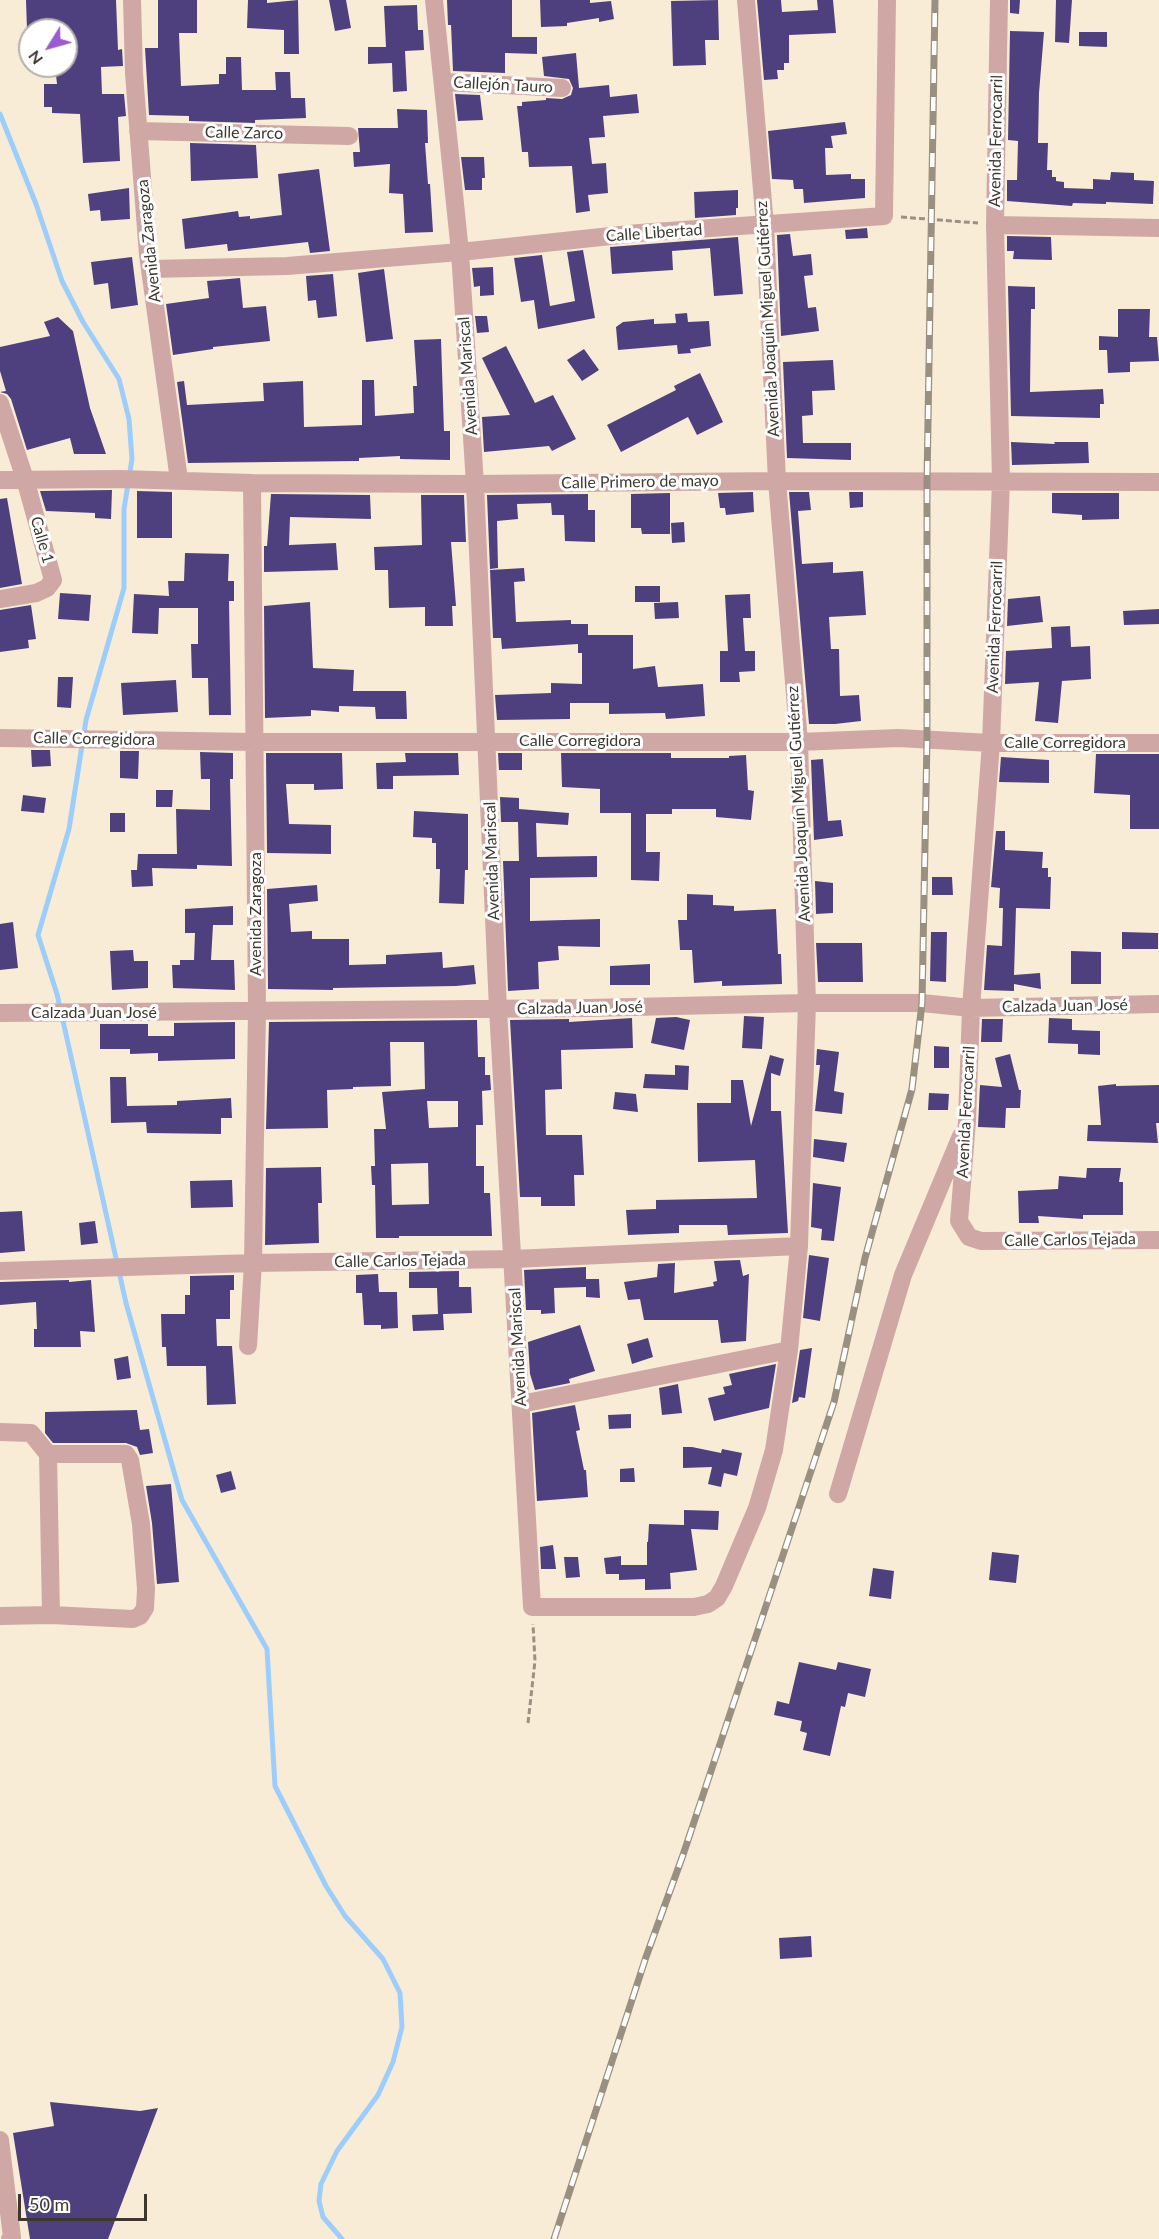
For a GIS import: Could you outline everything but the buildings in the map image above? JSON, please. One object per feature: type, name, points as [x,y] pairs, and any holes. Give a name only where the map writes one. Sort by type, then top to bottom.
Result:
[{"type":"street","name":"Avenida Zaragoza","points":[[132,0],[138,131],[150,269],[179,480]]},
{"type":"street","name":"Avenida Mariscal","points":[[434,0],[460,252],[475,484],[498,1009],[532,1607]]},
{"type":"street","name":"Avenida Joaquín Miguel Gutiérrez","points":[[532,1607],[694,1607],[708,1604],[717,1598],[757,1508],[774,1450],[789,1350],[800,1246],[807,1003],[799,742],[777,481],[765,226],[746,0]]},
{"type":"street","points":[[884,216],[887,0]]},
{"type":"street","name":"Avenida Ferrocarril","points":[[981,1241],[969,1237],[959,1221],[968,1121],[971,1008],[991,743],[1000,481],[995,225],[999,0]]},
{"type":"street","name":"Callejón Tauro","points":[[444,82],[562,88]]},
{"type":"street","name":"Calle Zarco","points":[[138,131],[349,136]]},
{"type":"street","name":"Calle Libertad","points":[[150,269],[287,266],[460,252],[639,233],[884,216]]},
{"type":"street","points":[[995,225],[1159,228]]},
{"type":"street","points":[[0,403],[25,479],[0,480]]},
{"type":"street","name":"Calle Primero de mayo","points":[[25,479],[475,484],[777,481],[1159,482]]},
{"type":"street","name":"Calle 1","points":[[0,599],[36,593],[47,588],[53,579],[25,479]]},
{"type":"street","name":"Avenida Zaragoza","points":[[248,1346],[253,1263],[257,1011],[252,483]]},
{"type":"street","name":"Calle Corregidora","points":[[0,738],[255,742],[799,742],[898,738],[991,743],[1159,743]]},
{"type":"street","name":"Calzada Juan José","points":[[0,1013],[498,1009],[807,1003],[922,1003],[971,1008],[1159,1004]]},
{"type":"street","points":[[837,1494],[903,1275],[968,1121]]},
{"type":"street","name":"Calle Carlos Tejada","points":[[981,1241],[1159,1240]]},
{"type":"street","name":"Calle Carlos Tejada","points":[[0,1271],[253,1263],[513,1259],[800,1246]]},
{"type":"street","points":[[521,1404],[789,1350]]},
{"type":"street","points":[[0,1432],[31,1433],[48,1454],[51,1615]]},
{"type":"street","points":[[0,1616],[51,1615],[133,1619],[140,1616],[145,1608],[146,1589],[141,1524],[130,1460],[126,1454],[48,1454]]},
{"type":"street","points":[[0,2140],[4,2206],[12,2237],[10,2239]]},
{"type":"path","points":[[884,216],[995,225]]},
{"type":"path","points":[[528,1723],[536,1661],[532,1607]]},
{"type":"waterway","points":[[0,114],[36,204],[62,281],[83,322],[119,379],[129,419],[132,459],[124,509],[124,588],[86,720],[69,829],[38,935],[57,994],[126,1303],[182,1500],[267,1649],[275,1786],[326,1886],[345,1916],[383,1959],[400,1993],[402,2027],[393,2062],[378,2095],[337,2151],[321,2184],[319,2201],[323,2217],[342,2239]]},
{"type":"railway","points":[[554,2239],[646,1957],[683,1855],[834,1402],[865,1258],[912,1089],[922,1003],[935,0]]}]
